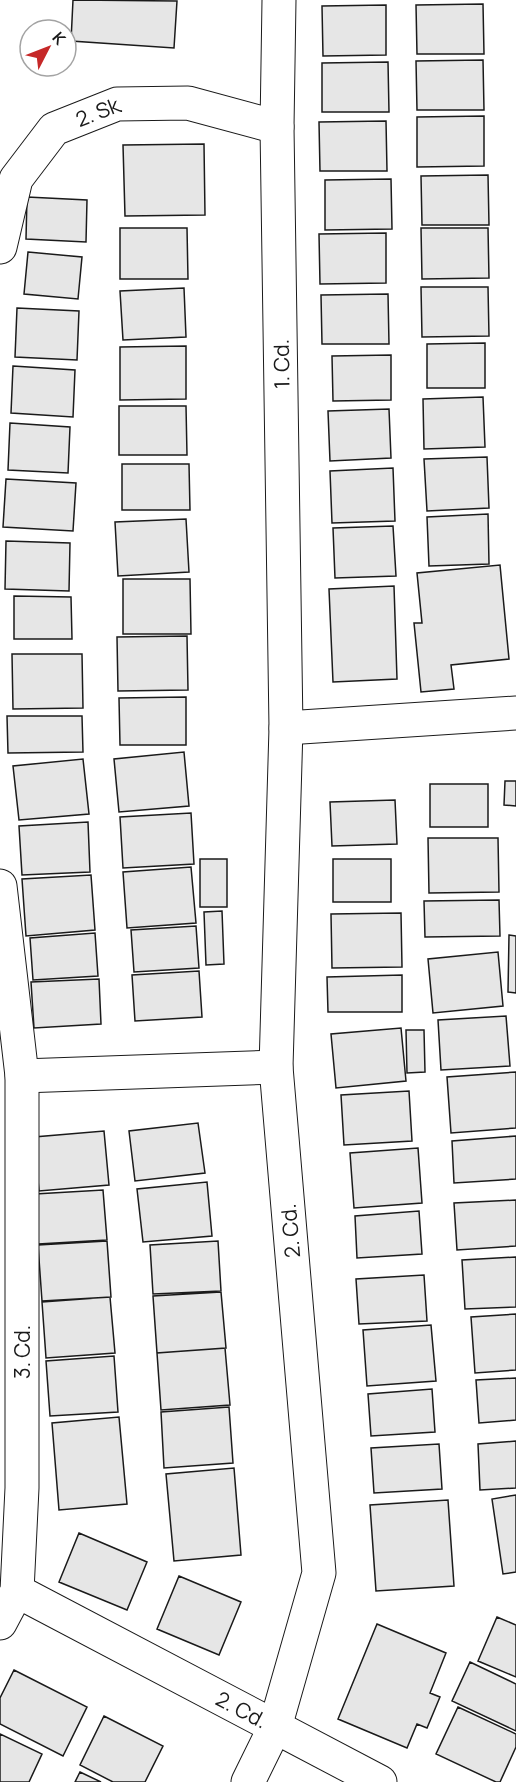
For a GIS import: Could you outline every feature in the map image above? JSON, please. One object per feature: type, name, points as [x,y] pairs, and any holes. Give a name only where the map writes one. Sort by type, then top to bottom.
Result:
[{"type":"street","name":"1. Cd.","points":[[279,0],[277,127],[286,728]]},
{"type":"street","name":"2. Sk.","points":[[0,247],[16,179],[54,129],[117,104],[188,103],[277,127]]},
{"type":"street","points":[[286,728],[516,713]]},
{"type":"street","name":"2. Cd.","points":[[248,1782],[275,1727],[319,1573],[276,1067],[286,728]]},
{"type":"street","points":[[0,886],[22,1076],[276,1067]]},
{"type":"street","name":"3. Cd.","points":[[0,1623],[17,1591],[22,1488],[22,1076]]},
{"type":"street","name":"2. Cd.","points":[[17,1591],[380,1782]]},
{"type":"building","points":[[73,0],[177,1],[174,48],[78,41],[78,18],[72,18]]},
{"type":"building","points":[[483,4],[484,54],[417,54],[416,5]]},
{"type":"building","points":[[386,5],[386,55],[323,56],[322,6]]},
{"type":"building","points":[[483,60],[484,110],[417,110],[416,61]]},
{"type":"building","points":[[388,62],[389,112],[322,112],[322,63]]},
{"type":"building","points":[[484,116],[484,166],[417,167],[417,117]]},
{"type":"building","points":[[386,121],[387,171],[320,171],[319,122]]},
{"type":"building","points":[[204,144],[205,215],[125,216],[123,145]]},
{"type":"building","points":[[488,175],[489,225],[422,225],[421,176]]},
{"type":"building","points":[[391,179],[392,229],[325,230],[325,180]]},
{"type":"building","points":[[27,197],[87,200],[86,242],[26,239]]},
{"type":"building","points":[[120,228],[187,228],[188,279],[120,279]]},
{"type":"building","points":[[421,228],[488,228],[489,278],[422,279]]},
{"type":"building","points":[[386,233],[386,283],[320,284],[319,234]]},
{"type":"building","points":[[28,252],[82,257],[78,299],[24,294]]},
{"type":"building","points":[[421,287],[488,287],[489,336],[422,337]]},
{"type":"building","points":[[184,288],[186,337],[123,340],[120,291]]},
{"type":"building","points":[[388,294],[389,344],[322,344],[321,295]]},
{"type":"building","points":[[17,308],[79,311],[77,360],[15,357]]},
{"type":"building","points":[[485,343],[485,388],[427,388],[427,344]]},
{"type":"building","points":[[186,346],[186,399],[120,400],[120,347]]},
{"type":"building","points":[[391,355],[391,400],[333,401],[332,356]]},
{"type":"building","points":[[13,366],[75,370],[73,417],[11,413]]},
{"type":"building","points":[[483,397],[485,447],[424,449],[423,399]]},
{"type":"building","points":[[119,406],[186,406],[187,455],[119,455]]},
{"type":"building","points":[[389,409],[391,458],[330,461],[328,411]]},
{"type":"building","points":[[10,423],[70,427],[68,473],[8,470]]},
{"type":"building","points":[[487,457],[489,508],[427,511],[424,459]]},
{"type":"building","points":[[122,464],[189,464],[190,510],[122,510]]},
{"type":"building","points":[[393,468],[395,521],[332,523],[330,471]]},
{"type":"building","points":[[6,479],[76,483],[73,531],[3,527]]},
{"type":"building","points":[[488,514],[489,564],[429,566],[427,517]]},
{"type":"building","points":[[186,519],[189,572],[118,576],[115,522]]},
{"type":"building","points":[[393,526],[396,576],[335,578],[333,528]]},
{"type":"building","points":[[6,541],[70,543],[69,591],[5,589]]},
{"type":"building","points":[[500,565],[509,659],[451,665],[454,689],[421,692],[414,623],[422,623],[417,573]]},
{"type":"building","points":[[123,579],[190,579],[191,634],[123,634]]},
{"type":"building","points":[[394,586],[397,679],[333,682],[329,589]]},
{"type":"building","points":[[14,596],[71,597],[72,639],[14,639]]},
{"type":"building","points":[[187,636],[188,690],[118,691],[117,637]]},
{"type":"building","points":[[12,654],[82,654],[83,708],[13,709]]},
{"type":"building","points":[[186,697],[186,745],[120,745],[119,698]]},
{"type":"building","points":[[7,716],[82,716],[83,752],[8,753]]},
{"type":"building","points":[[184,752],[189,806],[119,812],[114,759]]},
{"type":"building","points":[[83,759],[89,814],[19,820],[13,766]]},
{"type":"building","points":[[505,781],[516,781],[516,806],[504,805]]},
{"type":"building","points":[[430,784],[488,784],[488,827],[430,827]]},
{"type":"building","points":[[395,800],[397,844],[332,846],[330,802]]},
{"type":"building","points":[[191,813],[194,864],[123,868],[120,817]]},
{"type":"building","points":[[88,822],[90,872],[22,875],[19,826]]},
{"type":"building","points":[[428,838],[498,838],[499,892],[429,893]]},
{"type":"building","points":[[200,859],[227,859],[227,907],[200,907]]},
{"type":"building","points":[[333,859],[391,859],[391,902],[333,902]]},
{"type":"building","points":[[191,867],[196,923],[127,928],[123,872]]},
{"type":"building","points":[[91,875],[95,930],[26,936],[22,879]]},
{"type":"building","points":[[499,900],[500,936],[425,937],[424,901]]},
{"type":"building","points":[[222,911],[224,964],[206,965],[204,912]]},
{"type":"building","points":[[401,913],[402,967],[332,968],[331,914]]},
{"type":"building","points":[[196,926],[199,968],[134,972],[131,930]]},
{"type":"building","points":[[95,933],[98,976],[33,980],[30,938]]},
{"type":"building","points":[[509,935],[516,936],[516,993],[508,992]]},
{"type":"building","points":[[498,952],[503,1006],[433,1013],[428,959]]},
{"type":"building","points":[[199,971],[202,1017],[135,1021],[132,975]]},
{"type":"building","points":[[402,975],[402,1012],[328,1012],[327,977]]},
{"type":"building","points":[[99,979],[101,1024],[34,1028],[31,982]]},
{"type":"building","points":[[506,1016],[510,1066],[441,1070],[438,1020]]},
{"type":"building","points":[[401,1028],[406,1081],[336,1088],[331,1034]]},
{"type":"building","points":[[406,1030],[424,1030],[425,1072],[407,1073]]},
{"type":"building","points":[[516,1072],[516,1128],[451,1133],[447,1077]]},
{"type":"building","points":[[409,1091],[412,1141],[344,1145],[341,1095]]},
{"type":"building","points":[[198,1123],[205,1173],[135,1181],[129,1131]]},
{"type":"building","points":[[104,1131],[109,1185],[39,1191],[34,1137]]},
{"type":"building","points":[[516,1136],[516,1179],[454,1183],[452,1141]]},
{"type":"building","points":[[418,1148],[422,1203],[354,1208],[350,1153]]},
{"type":"building","points":[[207,1182],[212,1236],[143,1242],[137,1189]]},
{"type":"building","points":[[103,1190],[107,1240],[38,1244],[35,1194]]},
{"type":"building","points":[[516,1200],[516,1246],[457,1250],[454,1203]]},
{"type":"building","points":[[419,1211],[422,1254],[357,1258],[355,1216]]},
{"type":"building","points":[[107,1241],[111,1297],[42,1301],[38,1245]]},
{"type":"building","points":[[218,1241],[221,1291],[153,1294],[150,1245]]},
{"type":"building","points":[[516,1257],[516,1307],[465,1309],[462,1260]]},
{"type":"building","points":[[424,1275],[427,1321],[359,1324],[356,1279]]},
{"type":"building","points":[[221,1292],[226,1348],[157,1353],[153,1296]]},
{"type":"building","points":[[110,1297],[115,1353],[46,1358],[42,1302]]},
{"type":"building","points":[[516,1314],[516,1370],[475,1373],[471,1317]]},
{"type":"building","points":[[431,1325],[436,1381],[367,1386],[363,1330]]},
{"type":"building","points":[[225,1348],[230,1405],[161,1410],[157,1353]]},
{"type":"building","points":[[114,1356],[118,1412],[50,1416],[46,1361]]},
{"type":"building","points":[[516,1378],[516,1420],[479,1423],[476,1380]]},
{"type":"building","points":[[432,1389],[435,1432],[371,1436],[368,1394]]},
{"type":"building","points":[[229,1407],[233,1463],[164,1468],[161,1412]]},
{"type":"building","points":[[119,1417],[127,1504],[59,1510],[52,1423]]},
{"type":"building","points":[[516,1441],[516,1488],[480,1490],[478,1444]]},
{"type":"building","points":[[439,1444],[442,1489],[374,1493],[371,1448]]},
{"type":"building","points":[[234,1468],[241,1555],[174,1561],[166,1474]]},
{"type":"building","points":[[516,1495],[516,1572],[503,1574],[492,1499]]},
{"type":"building","points":[[448,1500],[454,1586],[376,1591],[370,1505]]},
{"type":"building","points":[[79,1533],[147,1562],[127,1610],[59,1582]]},
{"type":"building","points":[[179,1576],[241,1602],[219,1655],[157,1629]]},
{"type":"building","points":[[497,1617],[516,1625],[516,1677],[478,1661]]},
{"type":"building","points":[[377,1624],[446,1653],[430,1693],[440,1697],[427,1728],[417,1724],[407,1748],[338,1719]]},
{"type":"building","points":[[470,1662],[516,1684],[516,1731],[452,1701]]},
{"type":"building","points":[[14,1670],[87,1707],[63,1756],[0,1724],[0,1698]]},
{"type":"building","points":[[458,1707],[516,1734],[516,1747],[500,1782],[436,1754]]},
{"type":"building","points":[[104,1716],[163,1746],[145,1782],[113,1782],[80,1765]]},
{"type":"building","points":[[0,1734],[42,1754],[29,1782],[0,1782]]},
{"type":"building","points":[[80,1772],[101,1782],[75,1782]]}]
